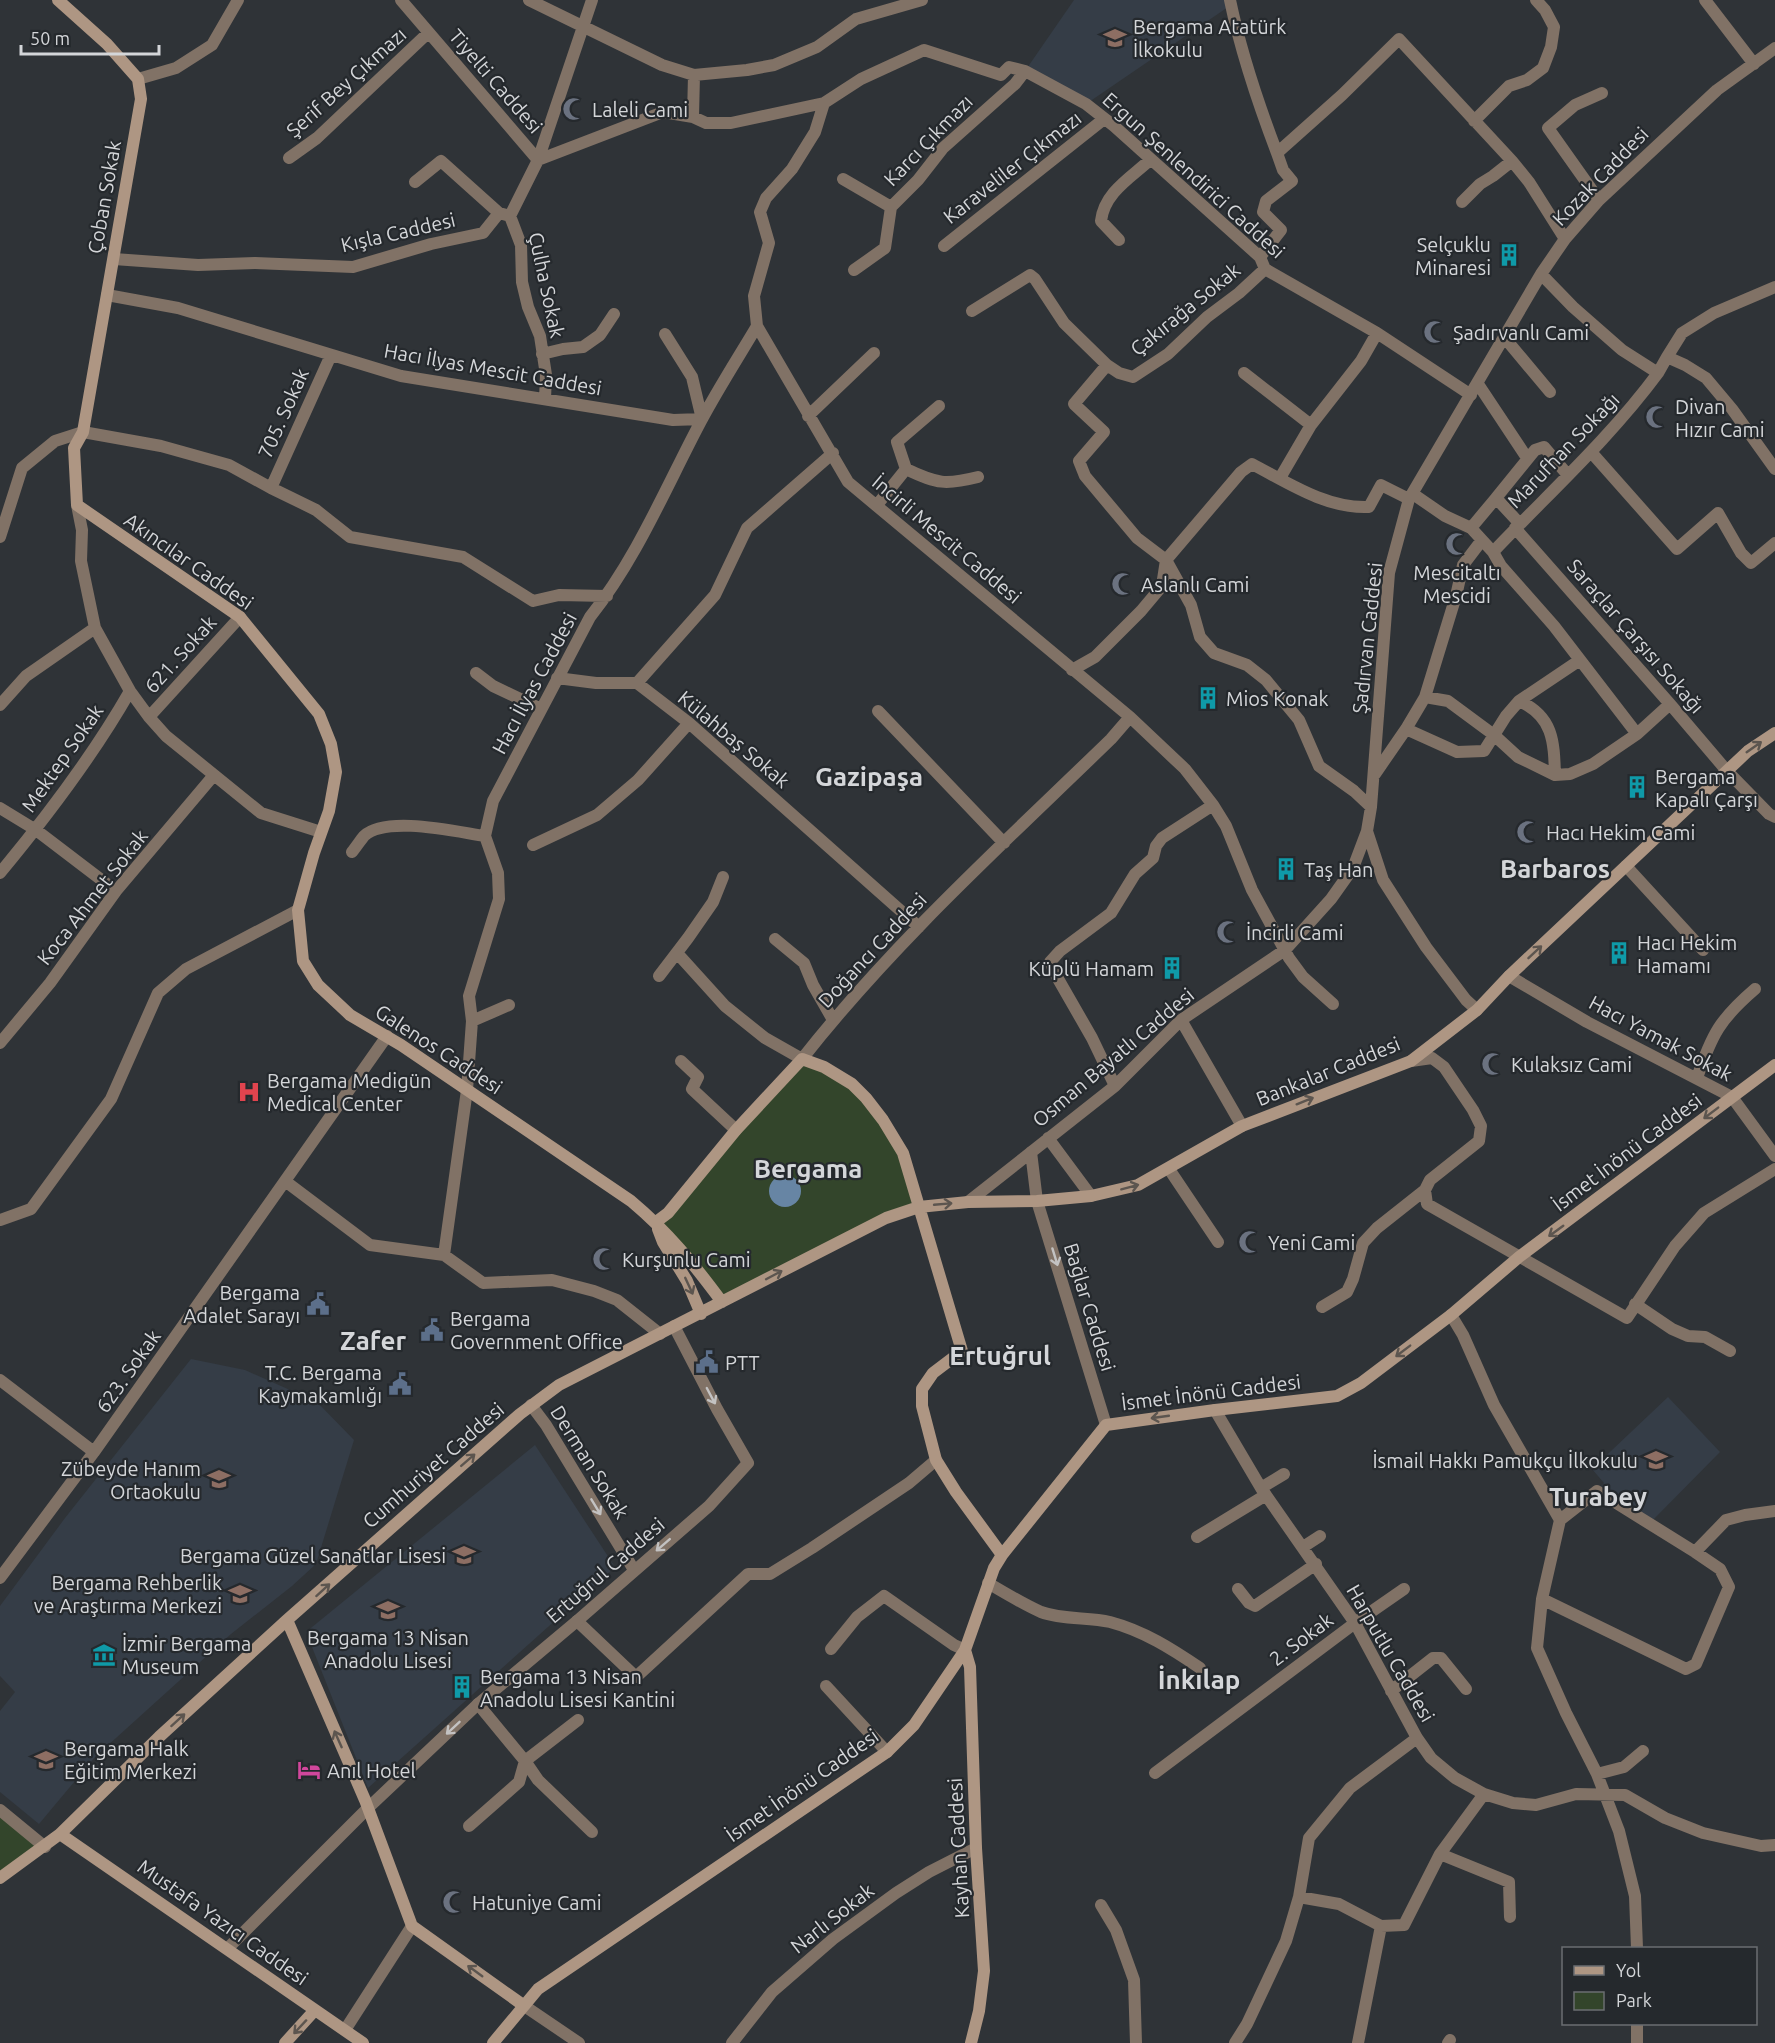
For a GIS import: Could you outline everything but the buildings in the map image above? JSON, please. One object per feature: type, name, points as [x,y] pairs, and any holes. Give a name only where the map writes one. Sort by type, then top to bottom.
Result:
[{"type":"main road","points":[[58,0],[106,44],[138,79]]},
{"type":"main road","name":"Çoban Sokak","points":[[83,432],[141,99],[138,79]]},
{"type":"main road","points":[[76,505],[74,448],[83,432]]},
{"type":"main road","name":"Akıncılar Caddesi","points":[[76,505],[240,617],[319,714],[331,744],[336,772],[329,811],[314,853]]},
{"type":"main road","name":"Bankalar Caddesi","points":[[968,1202],[1038,1201],[1091,1196],[1138,1185],[1242,1126],[1411,1061],[1477,1010],[1509,976],[1748,751],[1775,733]]},
{"type":"main road","name":"Galenos Caddesi","points":[[314,853],[298,910],[303,961],[318,985],[350,1015],[387,1036],[631,1201],[656,1222],[692,1261],[722,1302]]},
{"type":"main road","points":[[802,1059],[824,1067],[852,1084],[883,1120],[903,1154],[962,1351],[933,1373],[922,1389],[922,1406],[936,1460],[956,1492],[1002,1555]]},
{"type":"main road","name":"Doğancı Caddesi","points":[[656,1222],[668,1213],[736,1130],[802,1059]]},
{"type":"main road","name":"İsmet İnönü Caddesi","points":[[495,2042],[538,1989],[887,1752],[914,1725],[965,1650],[988,1583],[1002,1555],[1106,1425],[1337,1396],[1361,1383],[1451,1315],[1520,1257],[1775,1065]]},
{"type":"main road","name":"Cumhuriyet Caddesi","points":[[0,1878],[60,1834],[159,1737],[287,1620],[531,1405],[559,1385],[886,1218],[919,1207],[968,1202]]},
{"type":"main road","name":"Galenos Caddesi","points":[[656,1222],[663,1242],[687,1281],[700,1314]]},
{"type":"main road","points":[[287,1620],[368,1808],[412,1926],[523,2005]]},
{"type":"main road","name":"Kayhan Caddesi","points":[[965,1650],[970,1667],[976,1848],[984,1971],[979,2011],[971,2043]]},
{"type":"main road","name":"Mustafa Yazıcı Caddesi","points":[[60,1834],[363,2043]]},
{"type":"main road","points":[[285,2043],[315,2010]]},
{"type":"street","points":[[138,79],[176,68],[212,45],[238,0]]},
{"type":"street","name":"Tiyelti Caddesi","points":[[401,0],[538,160]]},
{"type":"street","points":[[529,0],[662,65],[694,75],[774,65],[817,47],[856,19],[922,0]]},
{"type":"street","name":"Kışla Caddesi","points":[[114,259],[198,265],[255,263],[353,267],[431,244],[483,233],[504,214],[538,160],[592,0]]},
{"type":"street","points":[[1230,0],[1245,62],[1283,170],[1292,181],[1266,201],[1263,212],[1281,230],[1262,263]]},
{"type":"street","points":[[1474,121],[1509,86],[1527,80],[1544,68],[1554,27],[1545,10],[1536,0]]},
{"type":"street","points":[[1705,0],[1754,64]]},
{"type":"street","name":"Şerif Bey Çıkmazı","points":[[290,158],[317,138],[428,33]]},
{"type":"street","points":[[1277,153],[1342,95],[1399,39],[1512,161],[1529,182],[1565,239]]},
{"type":"street","name":"Kozak Caddesi","points":[[1474,389],[1541,274],[1565,239],[1599,200],[1717,90],[1775,48]]},
{"type":"street","points":[[538,160],[663,112],[693,117],[706,123],[731,123],[824,103],[861,79],[924,50],[1002,75],[1009,67],[1025,71]]},
{"type":"street","name":"Ergun Şenlendirici Caddesi","points":[[1025,71],[1086,104],[1262,263],[1474,389]]},
{"type":"street","name":"Karcı Çıkmazı","points":[[854,270],[885,248],[891,207],[918,180],[943,148],[1015,84],[1025,71]]},
{"type":"street","points":[[693,117],[694,75]]},
{"type":"street","points":[[1599,200],[1548,128],[1575,105],[1602,93]]},
{"type":"street","name":"İncirli Mescit Caddesi","points":[[824,103],[815,132],[792,169],[766,198],[760,212],[769,243],[754,296],[757,326],[849,482],[1130,717],[1185,769],[1226,826],[1252,890],[1285,950],[1303,977],[1333,1004]]},
{"type":"street","name":"Karaveliler Çıkmazı","points":[[944,246],[1104,119]]},
{"type":"street","points":[[1119,240],[1101,221],[1103,209],[1109,196],[1150,160]]},
{"type":"street","points":[[415,182],[441,161],[504,214]]},
{"type":"street","points":[[1462,202],[1480,183],[1512,161]]},
{"type":"street","points":[[843,179],[891,207]]},
{"type":"street","name":"Çulha Sokak","points":[[504,214],[521,245],[522,282],[528,307],[540,336],[546,375],[545,399]]},
{"type":"street","name":"Çakırağa Sokak","points":[[1166,560],[1137,538],[1085,476],[1079,461],[1104,432],[1074,404],[1107,365],[1119,373],[1132,377],[1168,354],[1207,316],[1239,293],[1262,263]]},
{"type":"street","points":[[1541,274],[1573,308],[1622,350],[1658,373]]},
{"type":"street","points":[[972,311],[1030,275],[1064,323],[1107,365]]},
{"type":"street","name":"Marufhan Sokağı","points":[[1493,552],[1567,474],[1604,440],[1658,373],[1682,333],[1714,313],[1775,287]]},
{"type":"street","name":"Hacı İlyas Mescit Caddesi","points":[[107,295],[178,309],[400,376],[674,420],[702,419]]},
{"type":"street","points":[[542,354],[583,347],[600,335],[614,314]]},
{"type":"street","name":"Hacı İlyas Caddesi","points":[[485,836],[493,801],[540,709],[590,617],[607,596],[633,554],[702,419],[757,326]]},
{"type":"street","points":[[1280,478],[1311,425],[1360,361],[1377,333]]},
{"type":"street","points":[[664,334],[692,377],[702,419]]},
{"type":"street","points":[[1504,337],[1550,392]]},
{"type":"street","points":[[808,416],[874,353]]},
{"type":"street","name":"705. Sokak","points":[[271,488],[331,355]]},
{"type":"street","points":[[1667,357],[1706,378],[1732,409],[1775,469]]},
{"type":"street","points":[[1244,373],[1311,425]]},
{"type":"street","points":[[1474,389],[1527,458]]},
{"type":"street","name":"Şadırvan Caddesi","points":[[1367,831],[1374,775],[1389,573],[1411,497],[1474,389]]},
{"type":"street","points":[[939,406],[897,442],[906,469],[935,481],[952,483],[978,477]]},
{"type":"street","points":[[0,537],[22,468],[55,441],[83,432],[161,446],[229,465],[316,510],[350,537],[464,557],[533,601],[559,595],[607,596]]},
{"type":"street","points":[[1470,528],[1535,450],[1544,447],[1567,474]]},
{"type":"street","points":[[1591,452],[1677,549],[1718,513],[1741,553],[1751,564],[1775,543]]},
{"type":"street","points":[[557,678],[596,683],[637,683],[715,595],[747,528],[833,453]]},
{"type":"street","points":[[1072,670],[1095,657],[1141,611],[1162,586],[1166,560],[1241,472],[1252,464],[1317,497],[1335,504],[1357,508],[1369,507],[1381,485],[1411,497],[1470,528],[1493,552],[1501,566],[1554,626],[1637,734]]},
{"type":"street","points":[[877,505],[906,469]]},
{"type":"street","name":"Saraçlar Çarşısı Sokağı","points":[[1496,498],[1517,526],[1727,771],[1769,814],[1775,817]]},
{"type":"street","points":[[76,505],[82,530],[81,561],[95,628],[130,691],[148,717],[166,736],[261,813],[321,832]]},
{"type":"street","points":[[1374,775],[1425,697],[1456,596],[1463,565],[1482,540]]},
{"type":"street","points":[[1166,560],[1191,605],[1200,637],[1214,653],[1247,665],[1266,680],[1299,720],[1319,766],[1354,791],[1371,807]]},
{"type":"street","name":"621. Sokak","points":[[148,717],[240,617]]},
{"type":"street","points":[[0,705],[26,676],[95,628]]},
{"type":"street","points":[[1406,729],[1457,752],[1484,751],[1519,700],[1580,660]]},
{"type":"street","points":[[476,672],[493,686],[540,709]]},
{"type":"street","name":"Külahbaş Sokak","points":[[637,683],[688,723],[919,927]]},
{"type":"street","name":"Mektep Sokak","points":[[0,873],[36,830],[106,733],[130,691]]},
{"type":"street","points":[[1425,697],[1448,701],[1494,735],[1518,757],[1555,775],[1570,774],[1593,764],[1637,734],[1670,704]]},
{"type":"street","points":[[1519,700],[1532,706],[1542,717],[1553,738],[1555,775]]},
{"type":"street","points":[[878,711],[1004,843]]},
{"type":"street","name":"Doğancı Caddesi","points":[[802,1059],[833,1020],[919,927],[1111,739],[1130,717]]},
{"type":"street","points":[[533,845],[597,815],[638,780],[688,723]]},
{"type":"street","name":"Koca Ahmet Sokak","points":[[0,1043],[50,983],[116,891],[214,775]]},
{"type":"street","points":[[1115,1086],[1092,1038],[1050,962],[1060,951],[1111,913],[1135,874],[1153,858],[1156,846],[1162,838],[1213,805]]},
{"type":"street","points":[[0,808],[36,830],[116,891]]},
{"type":"street","points":[[352,852],[365,835],[377,829],[412,825],[485,836],[498,873],[499,899],[470,996],[472,1021],[467,1090],[444,1255]]},
{"type":"street","points":[[1367,831],[1383,880],[1426,947],[1466,1000],[1477,1010]]},
{"type":"street","name":"Osman Bayatlı Caddesi","points":[[968,1202],[1115,1086],[1181,1020],[1285,950],[1330,899],[1353,867],[1367,831]]},
{"type":"street","points":[[1626,866],[1703,950]]},
{"type":"street","points":[[659,976],[713,902],[723,877]]},
{"type":"street","points":[[0,1220],[31,1209],[111,1099],[158,993],[186,969],[298,910]]},
{"type":"street","points":[[776,939],[804,963],[813,985],[833,1020]]},
{"type":"street","points":[[677,953],[725,1006],[765,1038],[802,1059]]},
{"type":"street","name":"Hacı Yamak Sokak","points":[[1509,976],[1587,1022],[1732,1097],[1775,1156]]},
{"type":"street","points":[[1697,1078],[1707,1048],[1718,1026],[1731,1009],[1755,988]]},
{"type":"street","points":[[472,1021],[509,1005]]},
{"type":"street","points":[[1181,1020],[1242,1126]]},
{"type":"street","name":"623. Sokak","points":[[0,1578],[94,1452],[387,1036]]},
{"type":"street","points":[[1322,1306],[1347,1292],[1363,1243],[1377,1228],[1425,1190],[1430,1180],[1479,1141],[1481,1126],[1444,1067],[1432,1058],[1411,1061]]},
{"type":"street","points":[[681,1061],[698,1077],[692,1089],[736,1130]]},
{"type":"street","points":[[1048,1138],[1091,1196]]},
{"type":"street","name":"Bağlar Caddesi","points":[[1031,1152],[1038,1201],[1106,1425]]},
{"type":"street","points":[[1169,1168],[1218,1242]]},
{"type":"street","points":[[1425,1190],[1427,1203],[1627,1318],[1675,1246],[1704,1213],[1775,1169]]},
{"type":"street","points":[[285,1181],[370,1245],[444,1255],[483,1283],[552,1280],[594,1291],[617,1300],[660,1334]]},
{"type":"street","points":[[1635,1304],[1672,1329],[1688,1336],[1704,1337],[1730,1351]]},
{"type":"street","points":[[1451,1315],[1463,1335],[1494,1405],[1560,1520]]},
{"type":"street","name":"Ertuğrul Caddesi","points":[[228,1948],[368,1808],[478,1704],[709,1506],[748,1463],[674,1326]]},
{"type":"street","points":[[0,1380],[94,1452]]},
{"type":"street","name":"Derman Sokak","points":[[531,1405],[546,1425],[634,1570]]},
{"type":"street","name":"Harputlu Caddesi","points":[[1215,1410],[1264,1492],[1355,1623],[1417,1738],[1431,1758],[1455,1778],[1484,1794],[1514,1803],[1536,1805],[1576,1794],[1625,1795],[1665,1818],[1703,1833],[1761,1846],[1775,1845]]},
{"type":"street","points":[[577,1621],[636,1677],[748,1574],[770,1574],[844,1528],[909,1483],[936,1460]]},
{"type":"street","points":[[1197,1537],[1264,1492],[1284,1474]]},
{"type":"street","points":[[1542,1599],[1686,1669],[1696,1664],[1729,1587],[1720,1569],[1597,1491],[1560,1520],[1542,1599],[1537,1648],[1566,1713],[1598,1774],[1619,1831],[1635,1896],[1637,1947]]},
{"type":"street","points":[[1695,1552],[1726,1520],[1775,1511]]},
{"type":"street","points":[[1303,1547],[1320,1536]]},
{"type":"street","points":[[1238,1589],[1249,1603],[1255,1606],[1316,1564]]},
{"type":"street","points":[[988,1583],[1042,1612],[1109,1622],[1135,1631],[1166,1644],[1200,1668]]},
{"type":"street","name":"2. Sokak","points":[[1155,1773],[1404,1589]]},
{"type":"street","points":[[831,1649],[856,1617],[884,1596],[954,1645],[965,1650]]},
{"type":"street","points":[[1391,1691],[1433,1658],[1441,1658],[1466,1689]]},
{"type":"street","points":[[826,1686],[887,1752]]},
{"type":"street","points":[[478,1704],[538,1780],[592,1832]]},
{"type":"street","points":[[469,1826],[519,1782],[525,1761],[578,1720]]},
{"type":"street","points":[[1235,2043],[1247,2024],[1286,1941],[1299,1897],[1309,1838],[1350,1788],[1417,1738]]},
{"type":"street","points":[[1598,1774],[1624,1767],[1643,1751]]},
{"type":"street","points":[[1299,1897],[1340,1904],[1381,1926],[1404,1924],[1440,1854],[1484,1794]]},
{"type":"street","points":[[0,1810],[45,1847]]},
{"type":"street","name":"Narlı Sokak","points":[[732,2043],[772,1992],[833,1939],[929,1872],[976,1848]]},
{"type":"street","points":[[1440,1854],[1509,1882],[1510,1917]]},
{"type":"street","points":[[1101,1905],[1116,1930],[1134,1980],[1136,2043]]},
{"type":"street","points":[[345,2030],[412,1926]]},
{"type":"street","points":[[1358,2043],[1381,1926]]},
{"type":"street","points":[[523,2005],[579,2043]]},
{"type":"street","points":[[1636,2043],[1637,2025]]},
{"type":"shaded area","name":"Bergama Atatürk İlkokulu","points":[[1074,0],[1230,0],[1231,5],[1086,104],[1025,71]]},
{"type":"shaded area","points":[[191,1359],[245,1370],[317,1402],[354,1440],[316,1564],[231,1634],[95,1757],[39,1824],[0,1792],[0,1711],[15,1692],[0,1676],[0,1606],[65,1518]]},
{"type":"shaded area","name":"İsmail Hakkı Pamukçu İlkokulu","points":[[1668,1397],[1720,1452],[1649,1524],[1597,1491],[1604,1483],[1592,1469]]},
{"type":"shaded area","name":"Bergama 13 Nisan Anadolu Lisesi","points":[[535,1445],[615,1567],[368,1788],[306,1632]]},
{"type":"green space","points":[[802,1059],[852,1084],[883,1120],[919,1207],[722,1302],[656,1222]]},
{"type":"green space","points":[[0,1810],[45,1847],[0,1878]]},
{"type":"water","points":[[785,1175],[796,1180],[801,1191],[796,1202],[785,1207],[774,1202],[769,1191],[774,1180]]},
{"type":"place","name":"Bergama Atatürk İlkokulu","points":[[1115,38]]},
{"type":"place","name":"Laleli Cami","points":[[574,109]]},
{"type":"place","name":"Selçuklu Minaresi","points":[[1509,255]]},
{"type":"place","name":"Şadırvanlı Cami","points":[[1435,332]]},
{"type":"place","name":"Divan Hızır Cami","points":[[1657,417]]},
{"type":"place","name":"Mescitaltı Mescidi","points":[[1457,544]]},
{"type":"place","name":"Aslanlı Cami","points":[[1123,584]]},
{"type":"place","name":"Mios Konak","points":[[1208,698]]},
{"type":"place","name":"Bergama Kapalı Çarşı","points":[[1637,787]]},
{"type":"place","name":"Hacı Hekim Cami","points":[[1528,832]]},
{"type":"place","name":"Taş Han","points":[[1286,869]]},
{"type":"place","name":"İncirli Cami","points":[[1228,932]]},
{"type":"place","name":"Hacı Hekim Hamamı","points":[[1619,953]]},
{"type":"place","name":"Küplü Hamam","points":[[1172,968]]},
{"type":"place","name":"Kulaksız Cami","points":[[1493,1064]]},
{"type":"place","name":"Bergama Medigün Medical Center","points":[[249,1092]]},
{"type":"place","name":"Yeni Cami","points":[[1250,1242]]},
{"type":"place","name":"Kurşunlu Cami","points":[[604,1259]]},
{"type":"place","name":"Bergama Adalet Sarayı","points":[[318,1304]]},
{"type":"place","name":"Bergama Government Office","points":[[432,1330]]},
{"type":"place","name":"PTT","points":[[707,1362]]},
{"type":"place","name":"T.C. Bergama Kaymakamlığı","points":[[400,1384]]},
{"type":"place","name":"İsmail Hakkı Pamukçu İlkokulu","points":[[1656,1460]]},
{"type":"place","name":"Zübeyde Hanım Ortaokulu","points":[[219,1479]]},
{"type":"place","name":"Bergama Güzel Sanatlar Lisesi","points":[[464,1555]]},
{"type":"place","name":"Bergama Rehberlik ve Araştırma Merkezi","points":[[240,1594]]},
{"type":"place","name":"Bergama 13 Nisan Anadolu Lisesi","points":[[388,1610]]},
{"type":"place","name":"İzmir Bergama Museum","points":[[104,1655]]},
{"type":"place","name":"Bergama 13 Nisan Anadolu Lisesi Kantini","points":[[462,1687]]},
{"type":"place","name":"Bergama Halk Eğitim Merkezi","points":[[46,1760]]},
{"type":"place","name":"Anıl Hotel","points":[[309,1770]]},
{"type":"place","name":"Hatuniye Cami","points":[[454,1902]]},
{"type":"district","name":"Gazipaşa","points":[[869,776]]},
{"type":"district","name":"Barbaros","points":[[1555,868]]},
{"type":"district","name":"Bergama","points":[[808,1168]]},
{"type":"district","name":"Zafer","points":[[373,1340]]},
{"type":"district","name":"Ertuğrul","points":[[1000,1355]]},
{"type":"district","name":"Turabey","points":[[1598,1496]]},
{"type":"district","name":"İnkılap","points":[[1199,1679]]}]
